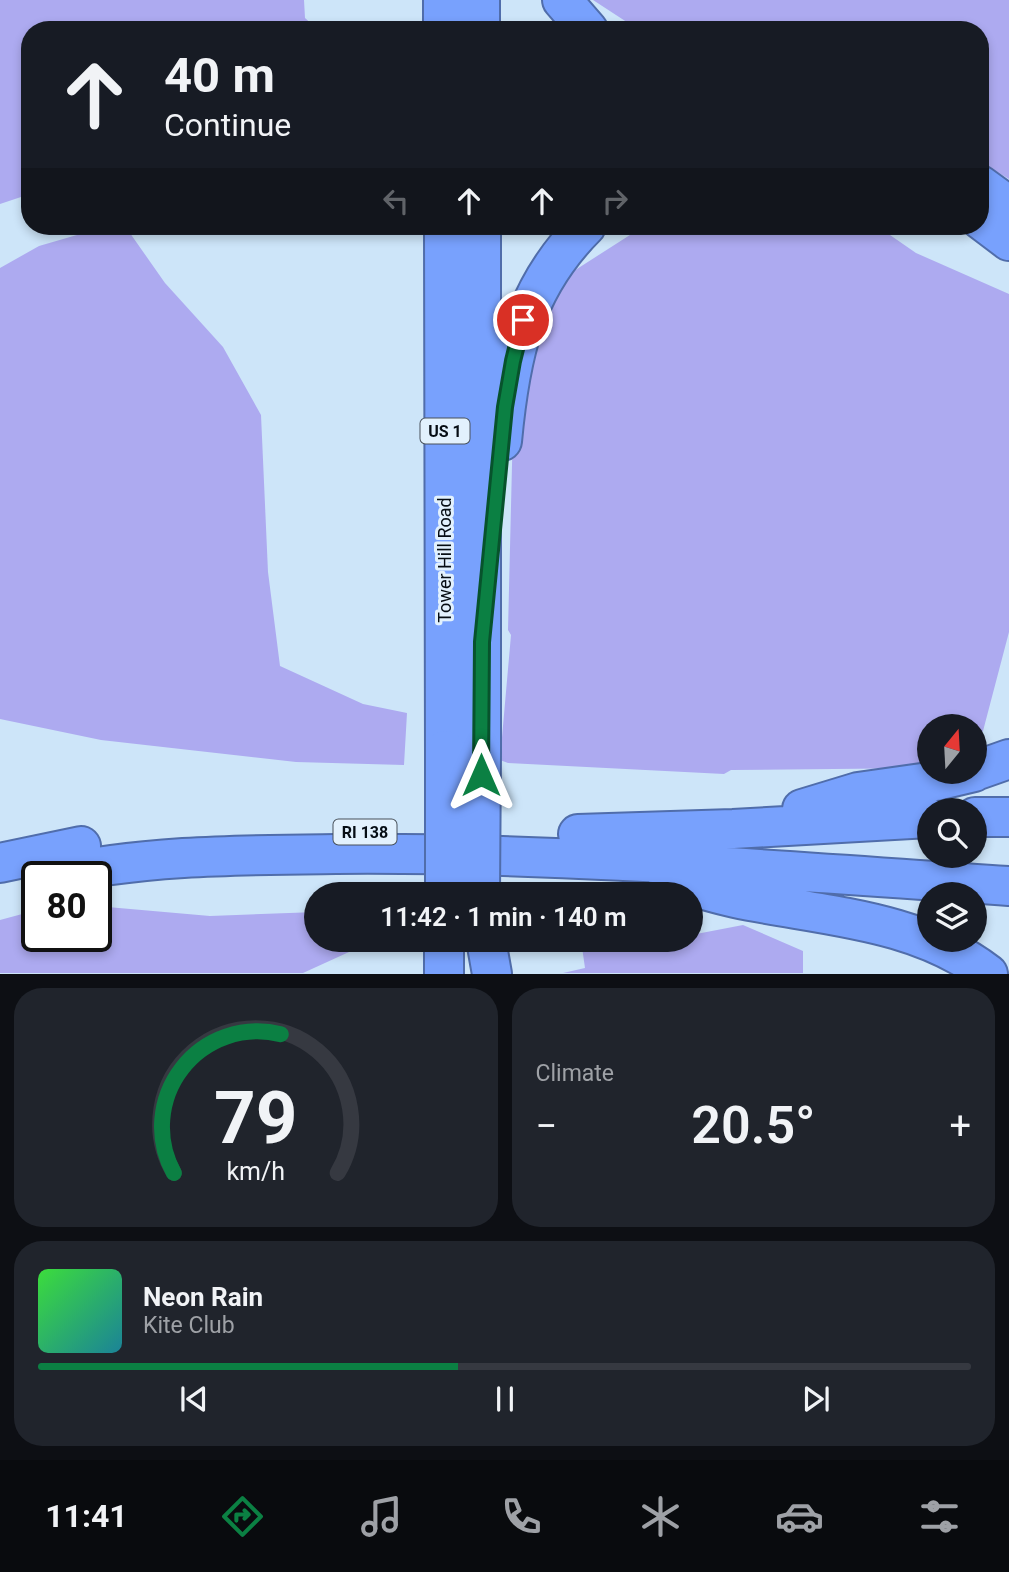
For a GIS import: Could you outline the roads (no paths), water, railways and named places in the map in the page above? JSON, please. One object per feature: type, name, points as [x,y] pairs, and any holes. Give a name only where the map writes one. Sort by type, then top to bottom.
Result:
[{"type":"highway","points":[[443,0],[443,21]]},
{"type":"highway","points":[[480,0],[480,21]]},
{"type":"highway","points":[[562,0],[580,21]]},
{"type":"highway","points":[[989,192],[1009,206]]},
{"type":"highway","points":[[989,226],[1009,241]]},
{"type":"highway","name":"Tower Hill Road","points":[[444,235],[463,750],[479,882]]},
{"type":"highway","name":"Tower Hill Road","points":[[446,882],[463,750],[482,642],[481,235]]},
{"type":"highway","points":[[482,642],[505,407],[517,340],[540,283],[562,251],[577,235]]},
{"type":"highway","points":[[987,767],[1009,759]]},
{"type":"highway","points":[[733,829],[858,792],[917,784]]},
{"type":"highway","points":[[987,817],[1009,817]]},
{"type":"highway","name":"RI 138","points":[[0,863],[67,848],[216,834],[604,834],[917,819]]},
{"type":"highway","points":[[112,866],[279,855],[520,855],[589,857],[1009,886]]},
{"type":"highway","points":[[589,857],[735,898],[819,910],[877,924],[934,943],[960,955],[988,974]]},
{"type":"highway","points":[[0,888],[21,883]]},
{"type":"highway","points":[[444,952],[444,974]]},
{"type":"highway","points":[[479,974],[480,952]]},
{"type":"highway","points":[[488,952],[492,974]]}]
